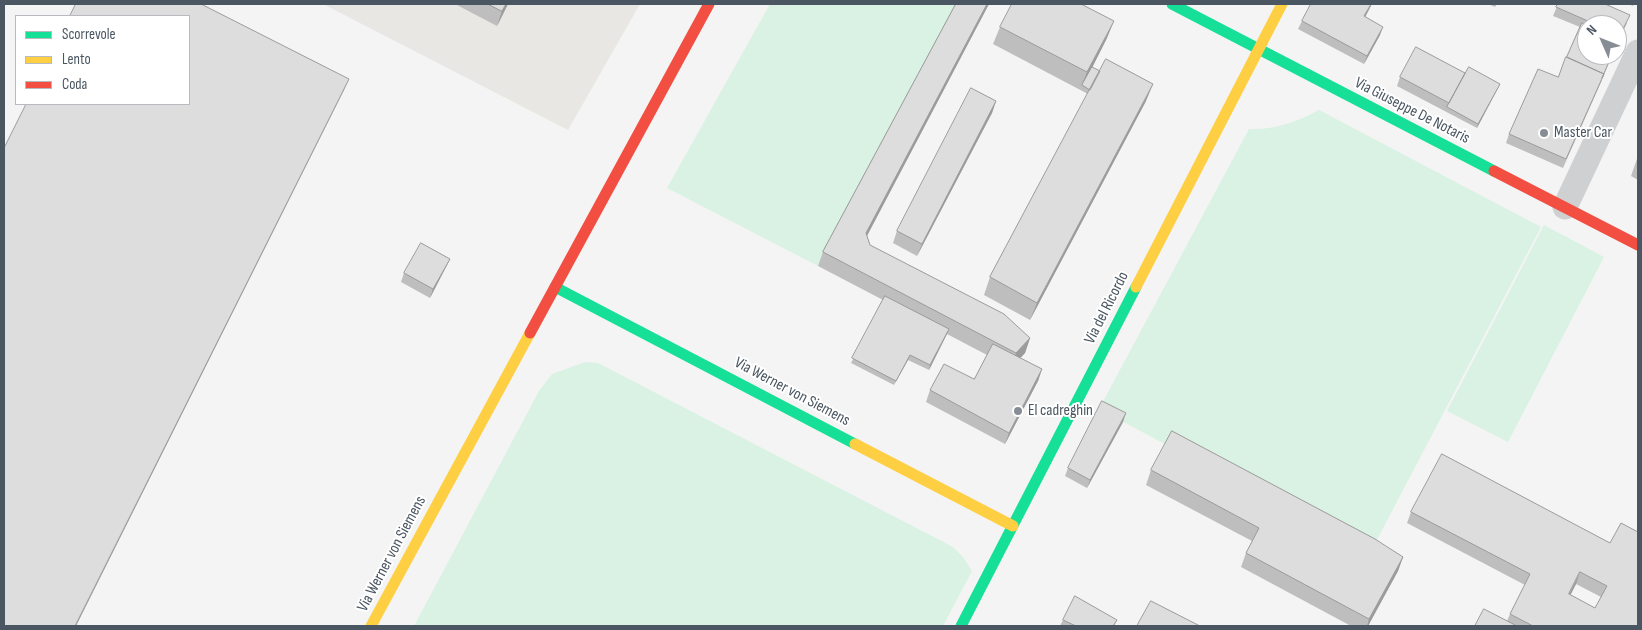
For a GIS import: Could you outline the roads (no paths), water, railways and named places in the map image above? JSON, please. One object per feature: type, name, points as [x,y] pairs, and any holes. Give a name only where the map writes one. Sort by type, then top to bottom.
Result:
[{"type":"street","name":"Via Werner von Siemens","points":[[371,626],[709,4]]},
{"type":"street","name":"Via Giuseppe De Notaris","points":[[1172,4],[1638,245]]},
{"type":"street","name":"Via del Ricordo","points":[[961,626],[1282,4]]},
{"type":"street","points":[[1565,207],[1638,52]]},
{"type":"street","name":"Via Werner von Siemens","points":[[555,287],[1013,526]]},
{"type":"place","name":"Master Car","points":[[1544,133]]},
{"type":"place","name":"El cadreghin","points":[[1018,411]]}]
